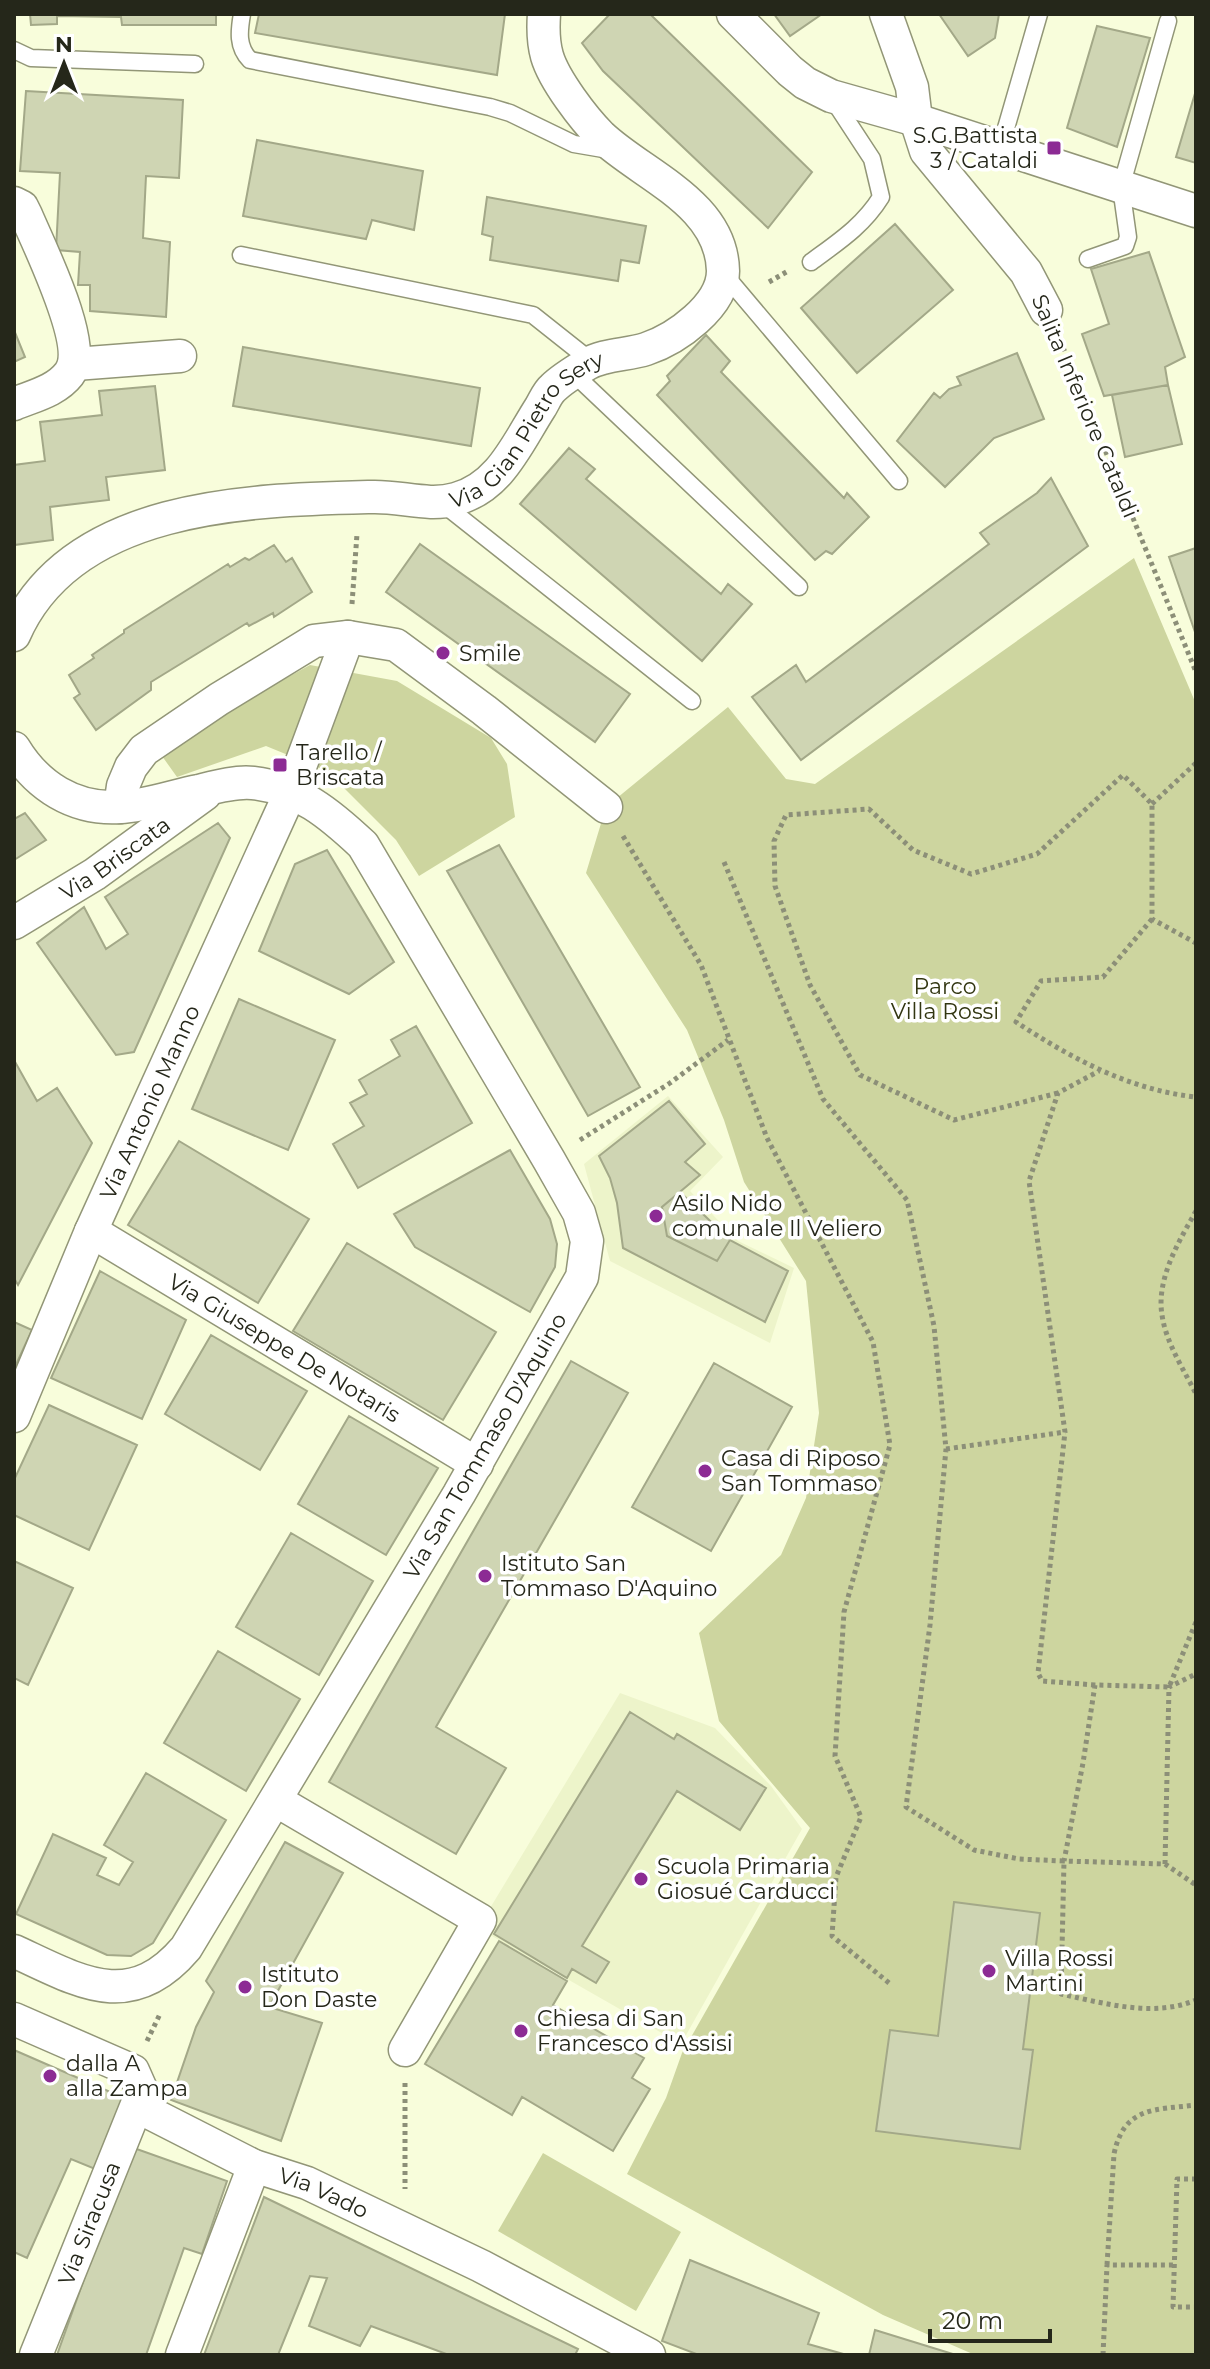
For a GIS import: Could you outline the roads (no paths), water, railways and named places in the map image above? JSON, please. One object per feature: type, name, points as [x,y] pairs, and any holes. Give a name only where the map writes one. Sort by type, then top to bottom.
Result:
[{"type":"street","points":[[544,14],[546,48],[554,72],[601,136],[680,195],[698,213],[712,234],[723,272]]},
{"type":"street","points":[[733,14],[790,71],[805,83],[831,96],[916,120],[1196,211]]},
{"type":"street","name":"Salita Inferiore Cataldi","points":[[886,14],[912,87],[916,120],[926,151],[1018,262],[1046,310]]},
{"type":"street","points":[[14,203],[22,207],[26,215],[75,341],[75,364],[70,374],[55,387],[14,404]]},
{"type":"street","name":"Via Gian Pietro Sery","points":[[14,635],[36,598],[56,576],[80,557],[135,527],[176,515],[274,501],[397,497],[441,502],[467,495],[490,483],[498,474],[552,388],[582,368],[664,341],[705,310],[717,293],[723,272]]},
{"type":"street","points":[[75,364],[180,356]]},
{"type":"street","points":[[120,807],[123,786],[131,767],[144,750],[219,699],[314,641],[350,623],[396,645],[606,807]]},
{"type":"street","name":"Via Antonio Manno","points":[[14,1416],[91,1231],[291,791],[350,623]]},
{"type":"street","points":[[14,748],[39,780],[55,793],[76,802],[120,807],[214,787],[251,783],[291,791]]},
{"type":"street","name":"Via Briscata","points":[[14,923],[95,874],[214,787]]},
{"type":"street","name":"Via San Tommaso D'Aquino","points":[[14,1951],[85,1984],[132,1985],[153,1979],[171,1966],[186,1948],[277,1801],[477,1464],[582,1277],[587,1241],[579,1213],[363,845],[329,813],[291,791]]},
{"type":"street","name":"Via Giuseppe De Notaris","points":[[91,1231],[477,1464]]},
{"type":"street","points":[[277,1801],[480,1920],[405,2050]]},
{"type":"street","name":"Via Vado","points":[[14,2019],[138,2081],[152,2114],[254,2166],[307,2183],[481,2266],[645,2354]]},
{"type":"street","name":"Via Siracusa","points":[[36,2355],[138,2081]]},
{"type":"street","points":[[182,2355],[254,2166]]},
{"type":"lane","points":[[242,14],[240,41],[242,52],[250,60],[490,107],[510,113],[574,144],[622,153]]},
{"type":"lane","points":[[1000,149],[1039,14]]},
{"type":"lane","points":[[1088,259],[1125,246],[1127,226],[1121,187],[1168,21]]},
{"type":"lane","points":[[14,50],[31,58],[195,64]]},
{"type":"lane","points":[[811,262],[861,224],[881,197],[872,159],[831,96]]},
{"type":"lane","points":[[241,255],[533,315],[799,587]]},
{"type":"lane","points":[[723,272],[899,481]]},
{"type":"lane","points":[[441,502],[692,701]]},
{"type":"place","name":"S.G.Battista 3 / Cataldi","points":[[1054,148]]},
{"type":"place","name":"Smile","points":[[443,653]]},
{"type":"place","name":"Tarello / Briscata","points":[[280,765]]},
{"type":"place","name":"Asilo Nido comunale Il Veliero","points":[[656,1216]]},
{"type":"place","name":"Casa di Riposo San Tommaso","points":[[705,1471]]},
{"type":"place","name":"Istituto San Tommaso D'Aquino","points":[[485,1576]]},
{"type":"place","name":"Scuola Primaria Giosué Carducci","points":[[641,1879]]},
{"type":"place","name":"Villa Rossi Martini","points":[[989,1971]]},
{"type":"place","name":"Istituto Don Daste","points":[[245,1987]]},
{"type":"place","name":"Chiesa di San Francesco d'Assisi","points":[[521,2031]]},
{"type":"place","name":"dalla A alla Zampa","points":[[50,2076]]},
{"type":"park label","name":"Parco Villa Rossi","points":[[945,998]]}]
